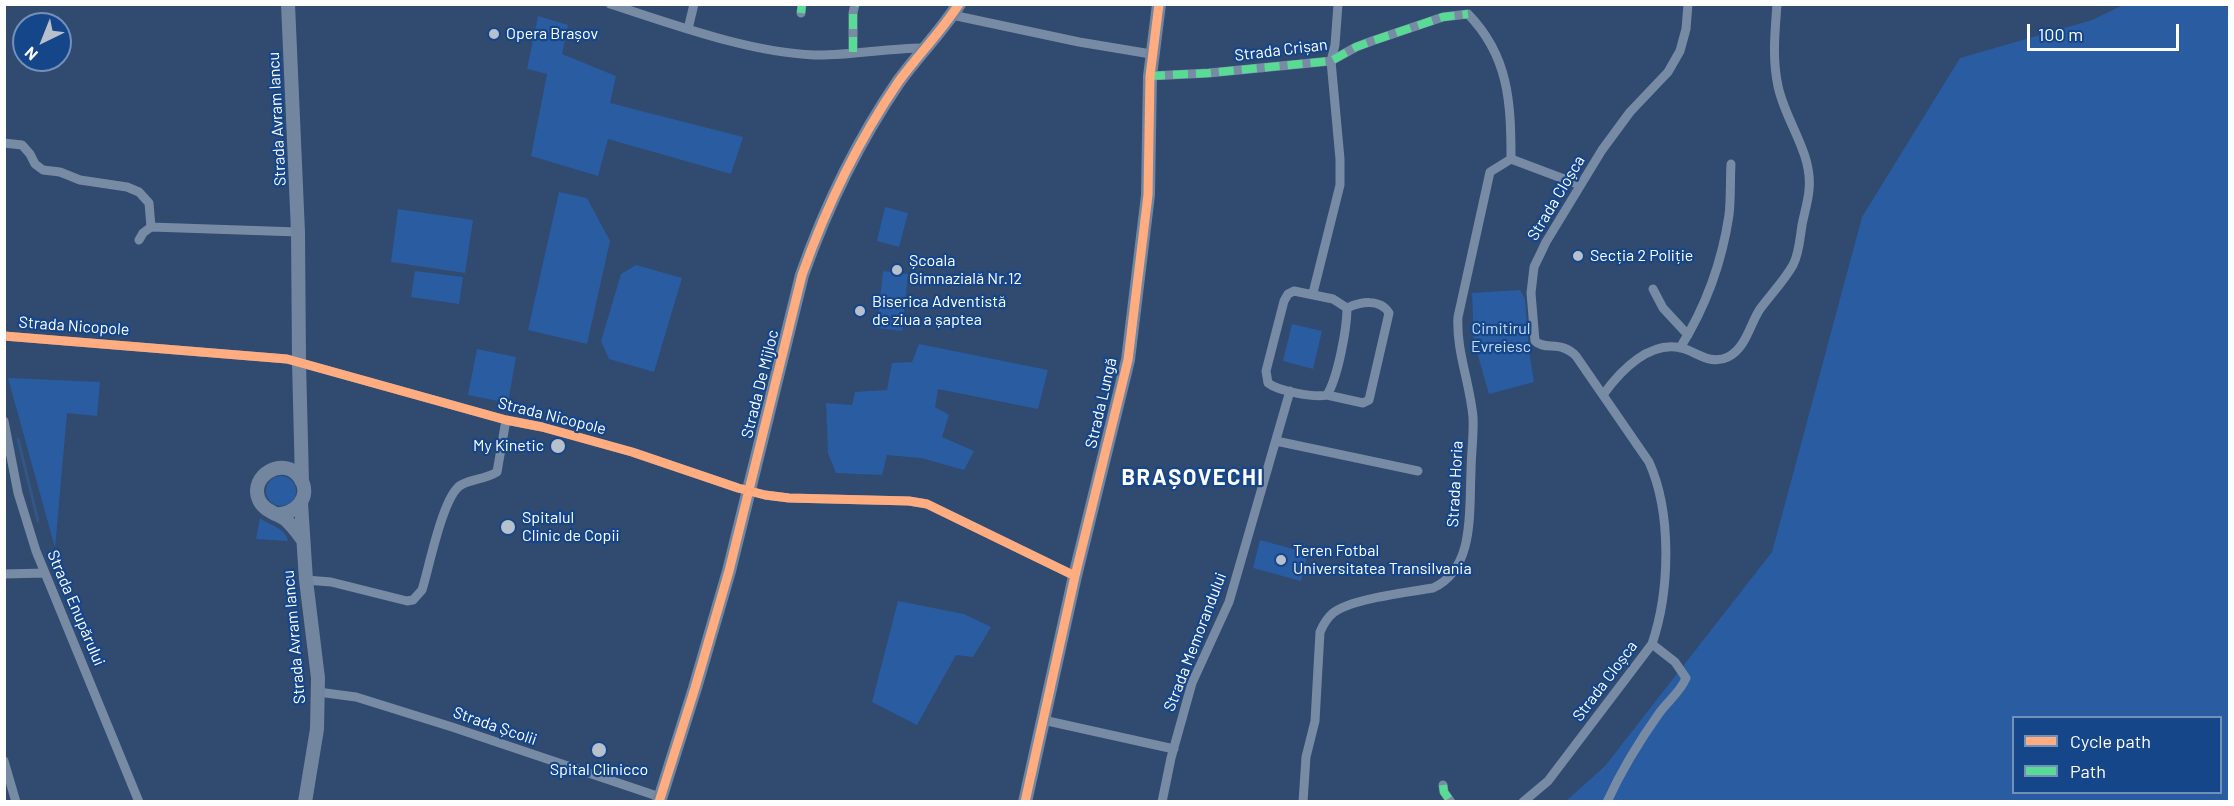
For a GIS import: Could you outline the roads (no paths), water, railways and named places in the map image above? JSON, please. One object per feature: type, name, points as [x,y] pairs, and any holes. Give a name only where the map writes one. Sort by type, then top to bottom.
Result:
[{"type":"main road","name":"Strada Avram Iancu","points":[[288,4],[298,231],[302,482]]},
{"type":"main road","name":"Strada Lungă","points":[[1025,801],[1075,576],[1128,360],[1148,195],[1151,54],[1159,4]]},
{"type":"main road","name":"Strada De Mijloc","points":[[659,799],[712,632],[802,275],[812,247],[855,153],[899,82],[923,48],[955,10]]},
{"type":"main road","name":"Strada Avram Iancu","points":[[281,468],[294,458],[301,435]]},
{"type":"main road","points":[[275,514],[287,513],[301,503],[304,492],[302,482],[292,471],[281,468],[273,469],[265,474],[257,489],[262,505],[292,526],[303,540]]},
{"type":"main road","name":"Strada Avram Iancu","points":[[301,503],[306,580],[318,678],[317,729],[305,801]]},
{"type":"street","points":[[610,4],[688,29],[749,45],[792,53],[814,55],[923,48]]},
{"type":"street","points":[[688,29],[694,4]]},
{"type":"street","points":[[853,52],[855,4]]},
{"type":"street","points":[[1313,293],[1340,185],[1340,159],[1331,61],[1335,45],[1338,4]]},
{"type":"street","points":[[1474,4],[1468,14],[1492,44],[1504,73],[1511,120],[1511,159],[1580,185]]},
{"type":"street","name":"Strada Cloșca","points":[[1523,801],[1548,781],[1652,644],[1658,626],[1665,530],[1662,501],[1650,462],[1572,351],[1558,345],[1540,345],[1534,338],[1531,293],[1534,267],[1546,242],[1602,150],[1630,112],[1668,72],[1680,51],[1686,29],[1688,4]]},
{"type":"street","points":[[1603,395],[1630,364],[1659,349],[1680,348],[1714,360],[1728,357],[1742,343],[1759,311],[1793,264],[1809,189],[1806,160],[1782,102],[1776,80],[1774,50],[1777,4]]},
{"type":"street","points":[[955,10],[1079,42],[1151,54]]},
{"type":"street","name":"Strada Crișan","points":[[1150,76],[1209,74],[1331,61],[1372,41],[1443,17],[1468,14]]},
{"type":"street","points":[[4,143],[22,145],[35,164],[43,170],[60,172],[80,180],[129,188],[139,192],[149,203],[151,227]]},
{"type":"street","name":"Strada Horia","points":[[1303,801],[1306,757],[1315,721],[1320,632],[1323,625],[1332,613],[1339,609],[1365,601],[1433,588],[1441,584],[1454,572],[1464,549],[1468,527],[1473,416],[1458,333],[1458,317],[1487,179],[1490,172],[1511,159]]},
{"type":"street","points":[[1680,348],[1708,293],[1722,248],[1729,214],[1731,164]]},
{"type":"street","points":[[139,240],[143,233],[151,227],[298,231]]},
{"type":"street","points":[[1653,289],[1663,308],[1688,335]]},
{"type":"street","points":[[1294,291],[1313,293],[1333,299],[1347,308],[1364,302],[1383,306],[1389,313],[1369,400],[1363,404],[1327,395],[1320,397],[1273,387],[1268,383],[1266,371],[1284,301],[1288,294],[1294,291]]},
{"type":"street","points":[[1327,395],[1341,350],[1347,308]]},
{"type":"street","name":"Strada Nicopole","points":[[4,336],[287,359],[506,420],[542,427],[632,452],[749,492],[789,498],[909,501],[927,504],[1075,576]]},
{"type":"street","name":"Strada Memorandului","points":[[1162,801],[1192,683],[1229,602],[1290,391]]},
{"type":"street","name":"Strada Nicopole","points":[[306,580],[331,582],[407,601],[418,596],[422,590],[450,497],[461,484],[491,476],[497,472],[506,420]]},
{"type":"street","name":"Strada Enupărului","points":[[4,421],[21,503],[36,551],[140,801]]},
{"type":"street","points":[[1276,441],[1418,471]]},
{"type":"street","points":[[4,574],[45,573]]},
{"type":"street","points":[[1607,801],[1620,773],[1638,744],[1686,678],[1675,662],[1652,644]]},
{"type":"street","name":"Strada Școlii","points":[[318,692],[356,697],[460,729],[659,799]]},
{"type":"street","points":[[1043,720],[1174,749]]},
{"type":"street","points":[[4,762],[16,801]]},
{"type":"street","points":[[1443,785],[1444,792],[1451,801]]},
{"type":"waterway","points":[[18,439],[38,521]]},
{"type":"place","name":"Opera Brașov","points":[[494,34]]},
{"type":"place","name":"Secția 2 Poliție","points":[[1578,256]]},
{"type":"place","name":"Școala Gimnazială Nr.12","points":[[897,270]]},
{"type":"place","name":"Biserica Adventistă de ziua a șaptea","points":[[860,311]]},
{"type":"place","name":"My Kinetic","points":[[558,446]]},
{"type":"place","name":"Spitalul Clinic de Copii","points":[[508,527]]},
{"type":"place","name":"Teren Fotbal Universitatea Transilvania","points":[[1281,560]]},
{"type":"place","name":"Spital Clinicco","points":[[599,750]]},
{"type":"district","name":"BRAȘOVECHI","points":[[1193,478]]},
{"type":"park label","name":"Cimitirul Evreiesc","points":[[1501,338]]}]
